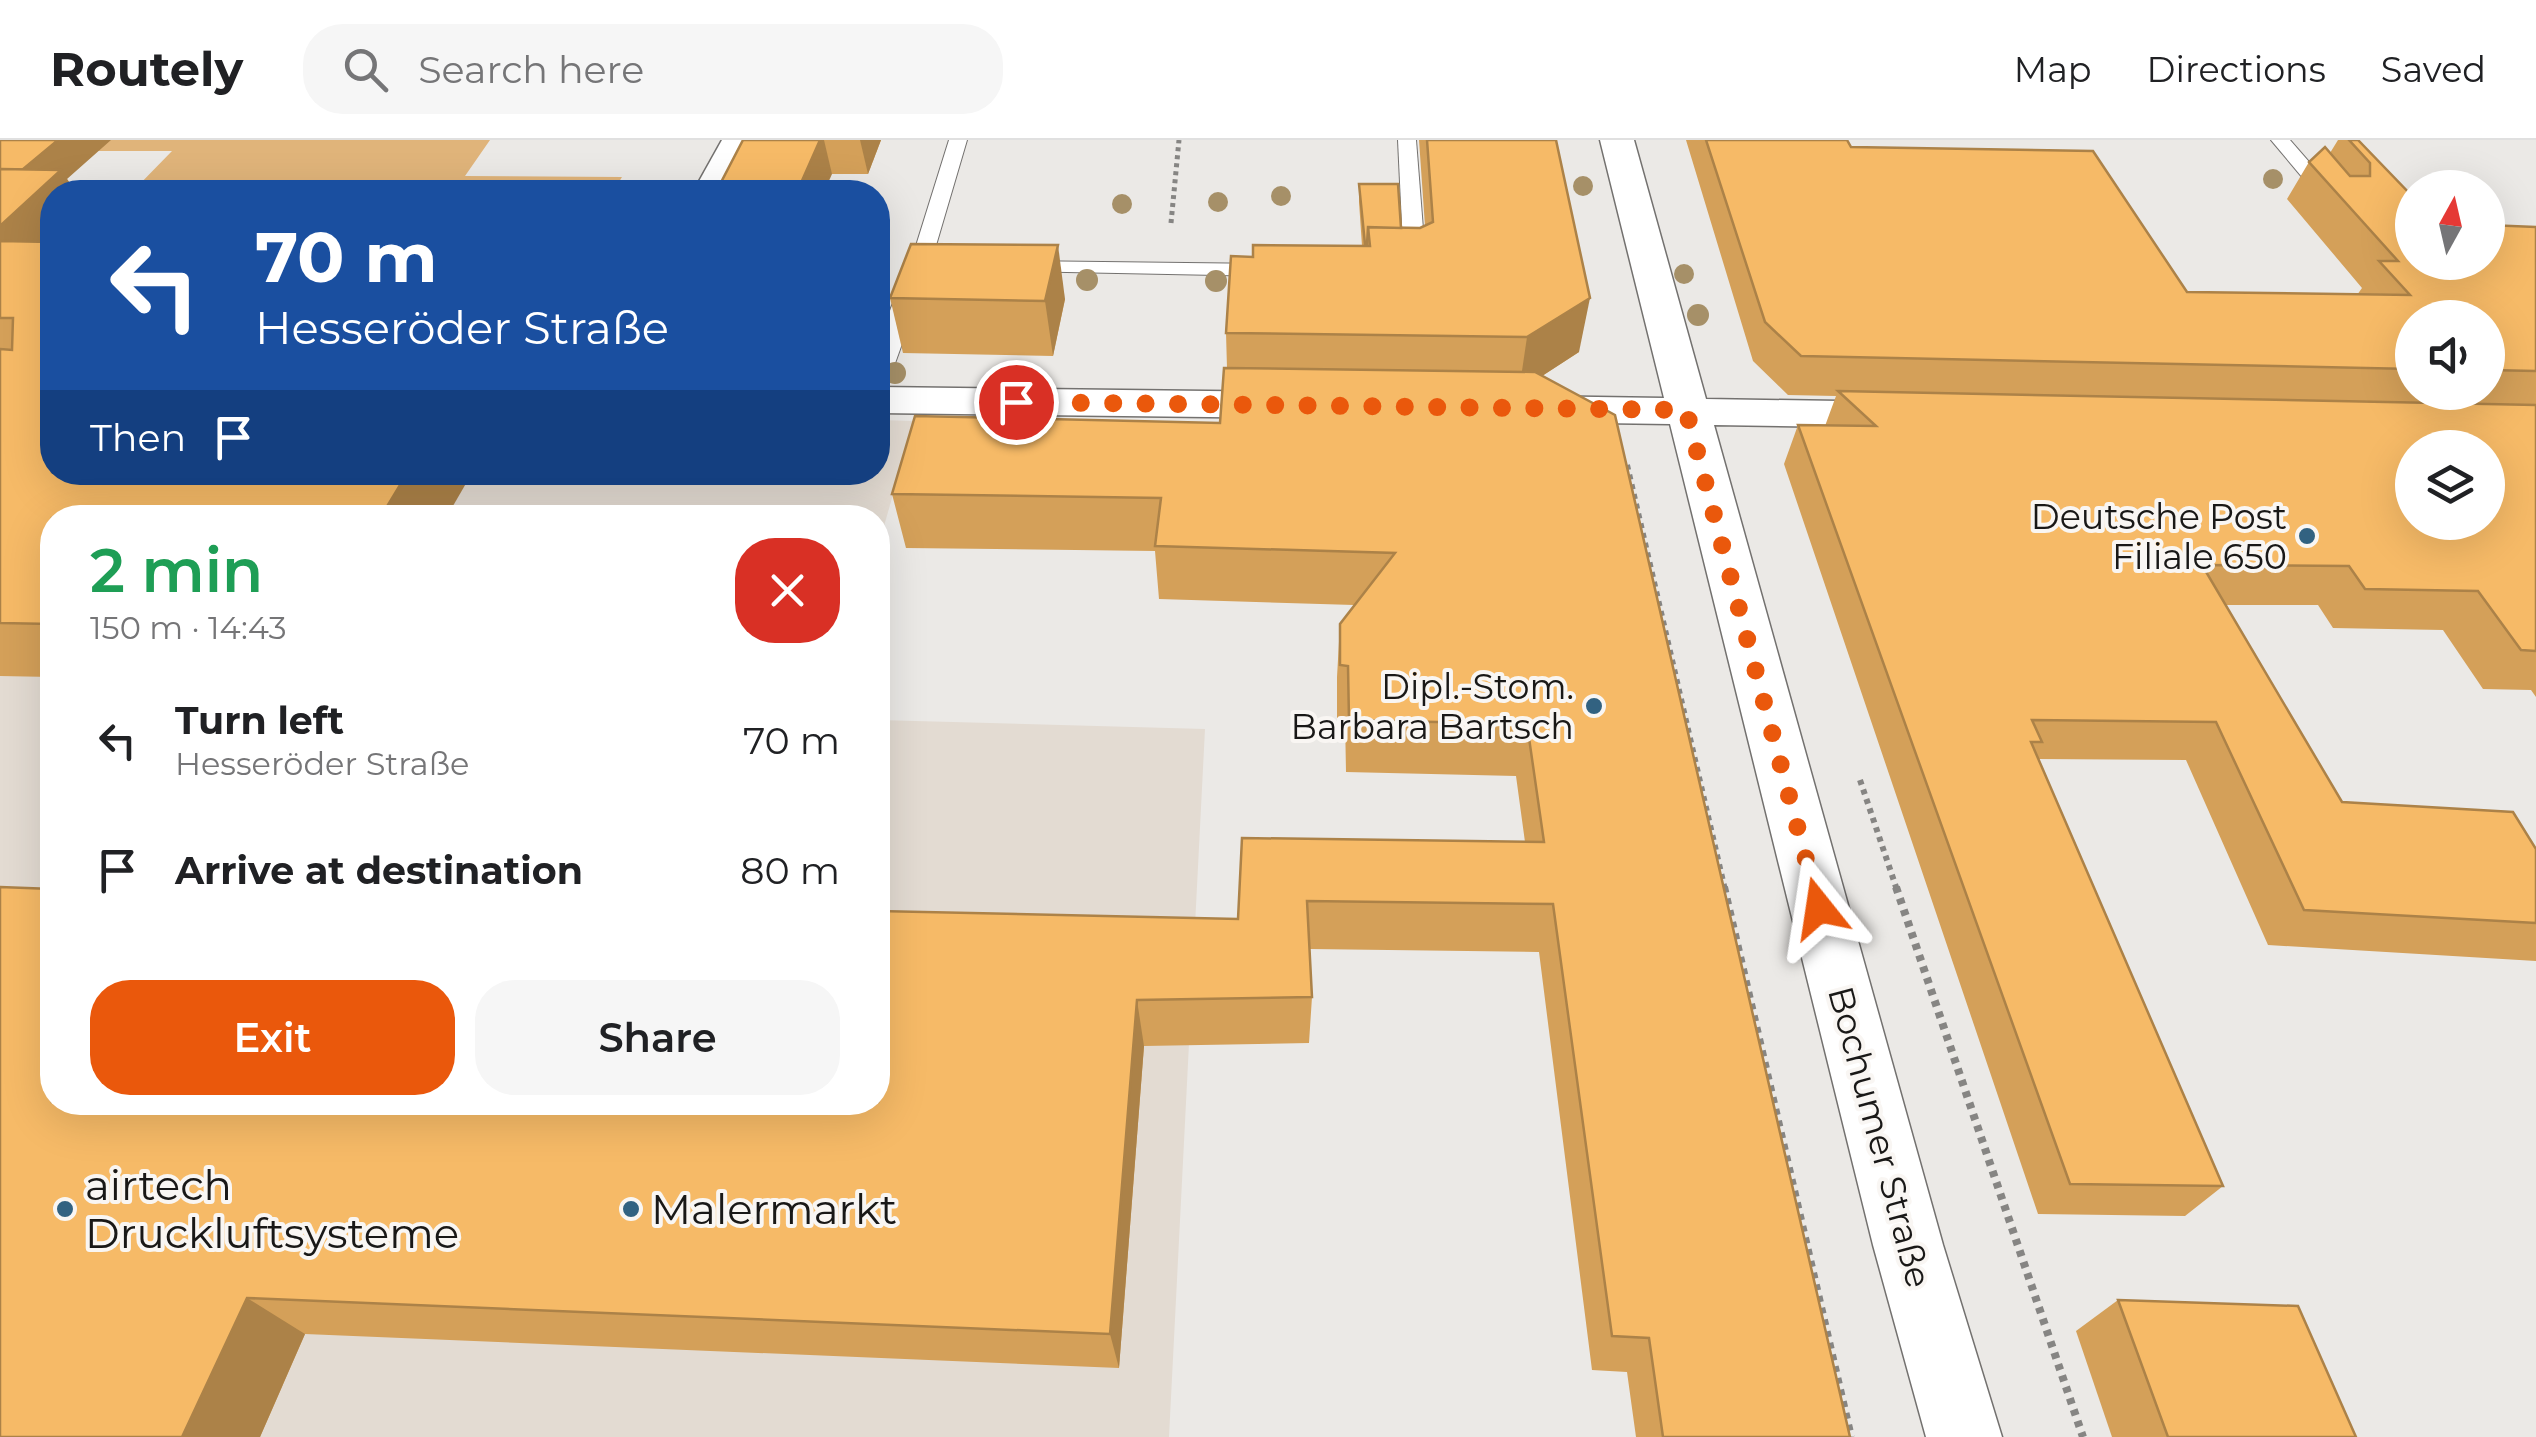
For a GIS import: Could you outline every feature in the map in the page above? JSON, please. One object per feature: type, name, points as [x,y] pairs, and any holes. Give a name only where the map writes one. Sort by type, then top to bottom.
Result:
[{"type":"street","points":[[718,180],[739,140]]},
{"type":"street","name":"Bochumer Straße","points":[[1617,140],[1686,410],[1964,1437]]},
{"type":"street","points":[[890,400],[1339,406]]},
{"type":"street","points":[[1490,408],[1950,416]]},
{"type":"lane","points":[[890,347],[958,140]]},
{"type":"lane","points":[[1396,272],[1415,272],[1407,140]]},
{"type":"lane","points":[[2280,140],[2337,207]]},
{"type":"lane","points":[[920,265],[960,266]]},
{"type":"lane","points":[[998,266],[1299,270]]},
{"type":"path","points":[[1166,269],[1179,140]]},
{"type":"path","points":[[1582,409],[1587,438],[1624,449],[1851,1437]]},
{"type":"path","points":[[1859,777],[2083,1437]]},
{"type":"shaded area","points":[[54,140],[490,140],[465,176],[622,177],[144,180],[172,151],[42,151]]},
{"type":"shaded area","points":[[0,409],[40,457],[40,485],[890,485],[890,420],[914,421],[890,505],[40,505],[40,1115],[890,1115],[890,720],[1205,729],[1169,1437],[0,1437]]},
{"type":"building","points":[[0,140],[58,140],[22,170],[0,169]]},
{"type":"building","points":[[743,140],[820,140],[802,180],[722,180]]},
{"type":"building","points":[[1427,140],[1556,140],[1590,298],[1527,337],[1226,333],[1231,256],[1253,257],[1253,245],[1370,246],[1368,227],[1420,228],[1433,222]]},
{"type":"building","points":[[1706,140],[1847,140],[1851,147],[2093,151],[2187,292],[2410,295],[2396,280],[2505,280],[2505,226],[2536,227],[2536,371],[2505,370],[2505,300],[2395,300],[2395,369],[1801,356],[1765,322]]},
{"type":"building","points":[[2349,140],[2358,140],[2395,178],[2395,258],[2309,162],[2325,147],[2350,176],[2370,176],[2370,163]]},
{"type":"building","points":[[0,169],[61,170],[50,180],[40,180],[40,189],[0,226]]},
{"type":"building","points":[[1359,184],[1398,184],[1401,228],[1368,227],[1365,244]]},
{"type":"building","points":[[0,241],[40,242],[40,485],[400,485],[388,505],[40,505],[40,624],[0,623],[0,349],[12,350],[13,318],[0,318]]},
{"type":"building","points":[[911,244],[1058,245],[1045,301],[890,298]]},
{"type":"building","points":[[2379,261],[2395,261],[2395,279]]},
{"type":"building","points":[[1224,368],[1535,372],[1615,415],[1850,1437],[1663,1437],[1649,1338],[1612,1336],[1553,904],[1307,901],[1312,997],[1137,1000],[1110,1334],[247,1298],[182,1437],[0,1437],[0,887],[40,889],[40,1115],[890,1115],[890,911],[1238,919],[1242,838],[1544,842],[1527,724],[1349,720],[1348,666],[1340,665],[1340,624],[1395,553],[1155,546],[1161,498],[892,494],[915,416],[1220,423]]},
{"type":"building","points":[[1838,391],[2395,402],[2395,410],[2505,410],[2505,404],[2536,405],[2536,651],[2521,650],[2478,591],[2365,589],[2349,566],[2202,565],[2342,802],[2513,812],[2536,849],[2536,923],[2304,910],[2216,722],[2032,720],[2042,742],[2031,742],[2223,1186],[2070,1184],[1798,425],[1876,426]]},
{"type":"building","points":[[2118,1300],[2298,1306],[2356,1437],[2168,1437]]},
{"type":"place","name":"Deutsche Post Filiale 650","points":[[2307,536]]},
{"type":"place","name":"Dipl.-Stom. Barbara Bartsch","points":[[1594,706]]},
{"type":"place","name":"airtech Druckluftsysteme","points":[[65,1209]]},
{"type":"place","name":"Malermarkt","points":[[631,1209]]},
{"type":"route","points":[[1016,402],[1686,410],[1819,908]]}]
